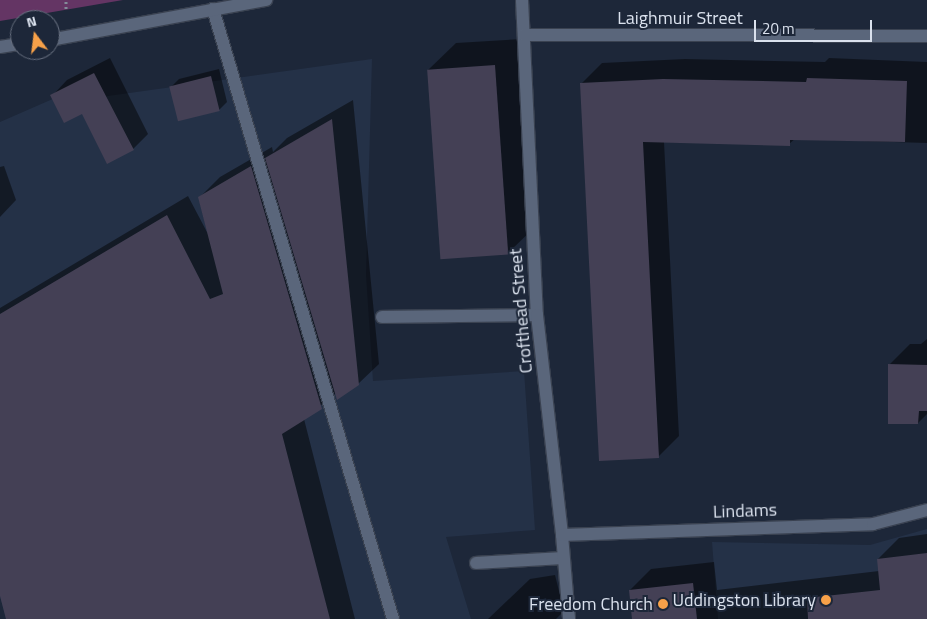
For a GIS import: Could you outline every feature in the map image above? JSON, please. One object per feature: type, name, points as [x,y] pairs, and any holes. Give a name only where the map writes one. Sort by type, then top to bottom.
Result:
[{"type":"street","points":[[60,38],[266,0]]},
{"type":"street","name":"Crofthead Street","points":[[522,0],[537,316],[562,535],[562,558],[568,619]]},
{"type":"street","points":[[213,10],[393,619]]},
{"type":"street","name":"Laighmuir Street","points":[[524,35],[927,36]]},
{"type":"street","points":[[382,317],[537,316]]},
{"type":"street","name":"Lindams","points":[[562,535],[873,524],[927,510]]},
{"type":"street","points":[[476,563],[562,558]]},
{"type":"shaded area","points":[[0,0],[123,0],[60,11],[10,10],[10,19],[0,21]]},
{"type":"shaded area","points":[[372,59],[366,275],[373,381],[524,371],[535,530],[446,537],[471,619],[6,619],[0,596],[0,122],[94,81],[101,97]]},
{"type":"shaded area","points":[[927,529],[927,619],[718,619],[712,542],[870,545]]},
{"type":"building","points":[[495,65],[508,255],[440,259],[427,70]]},
{"type":"building","points":[[94,73],[134,150],[107,164],[82,114],[64,123],[50,95]]},
{"type":"building","points":[[211,76],[220,111],[178,121],[169,86]]},
{"type":"building","points":[[807,78],[907,81],[905,142],[790,140],[790,146],[643,142],[659,458],[599,461],[580,83],[663,79],[806,82]]},
{"type":"building","points":[[332,119],[359,385],[337,400],[265,158]]},
{"type":"building","points":[[251,166],[322,409],[282,434],[330,619],[6,619],[0,596],[0,314],[167,215],[210,299],[223,294],[198,197]]},
{"type":"building","points":[[888,364],[927,365],[927,411],[919,411],[918,424],[888,424]]},
{"type":"building","points":[[927,553],[927,619],[808,619],[807,598],[880,590],[877,559]]},
{"type":"building","name":"Freedom Church","points":[[693,583],[697,619],[632,619],[629,590]]},
{"type":"place","name":"Uddingston Library","points":[[826,600]]},
{"type":"place","name":"Freedom Church","points":[[663,604]]}]
